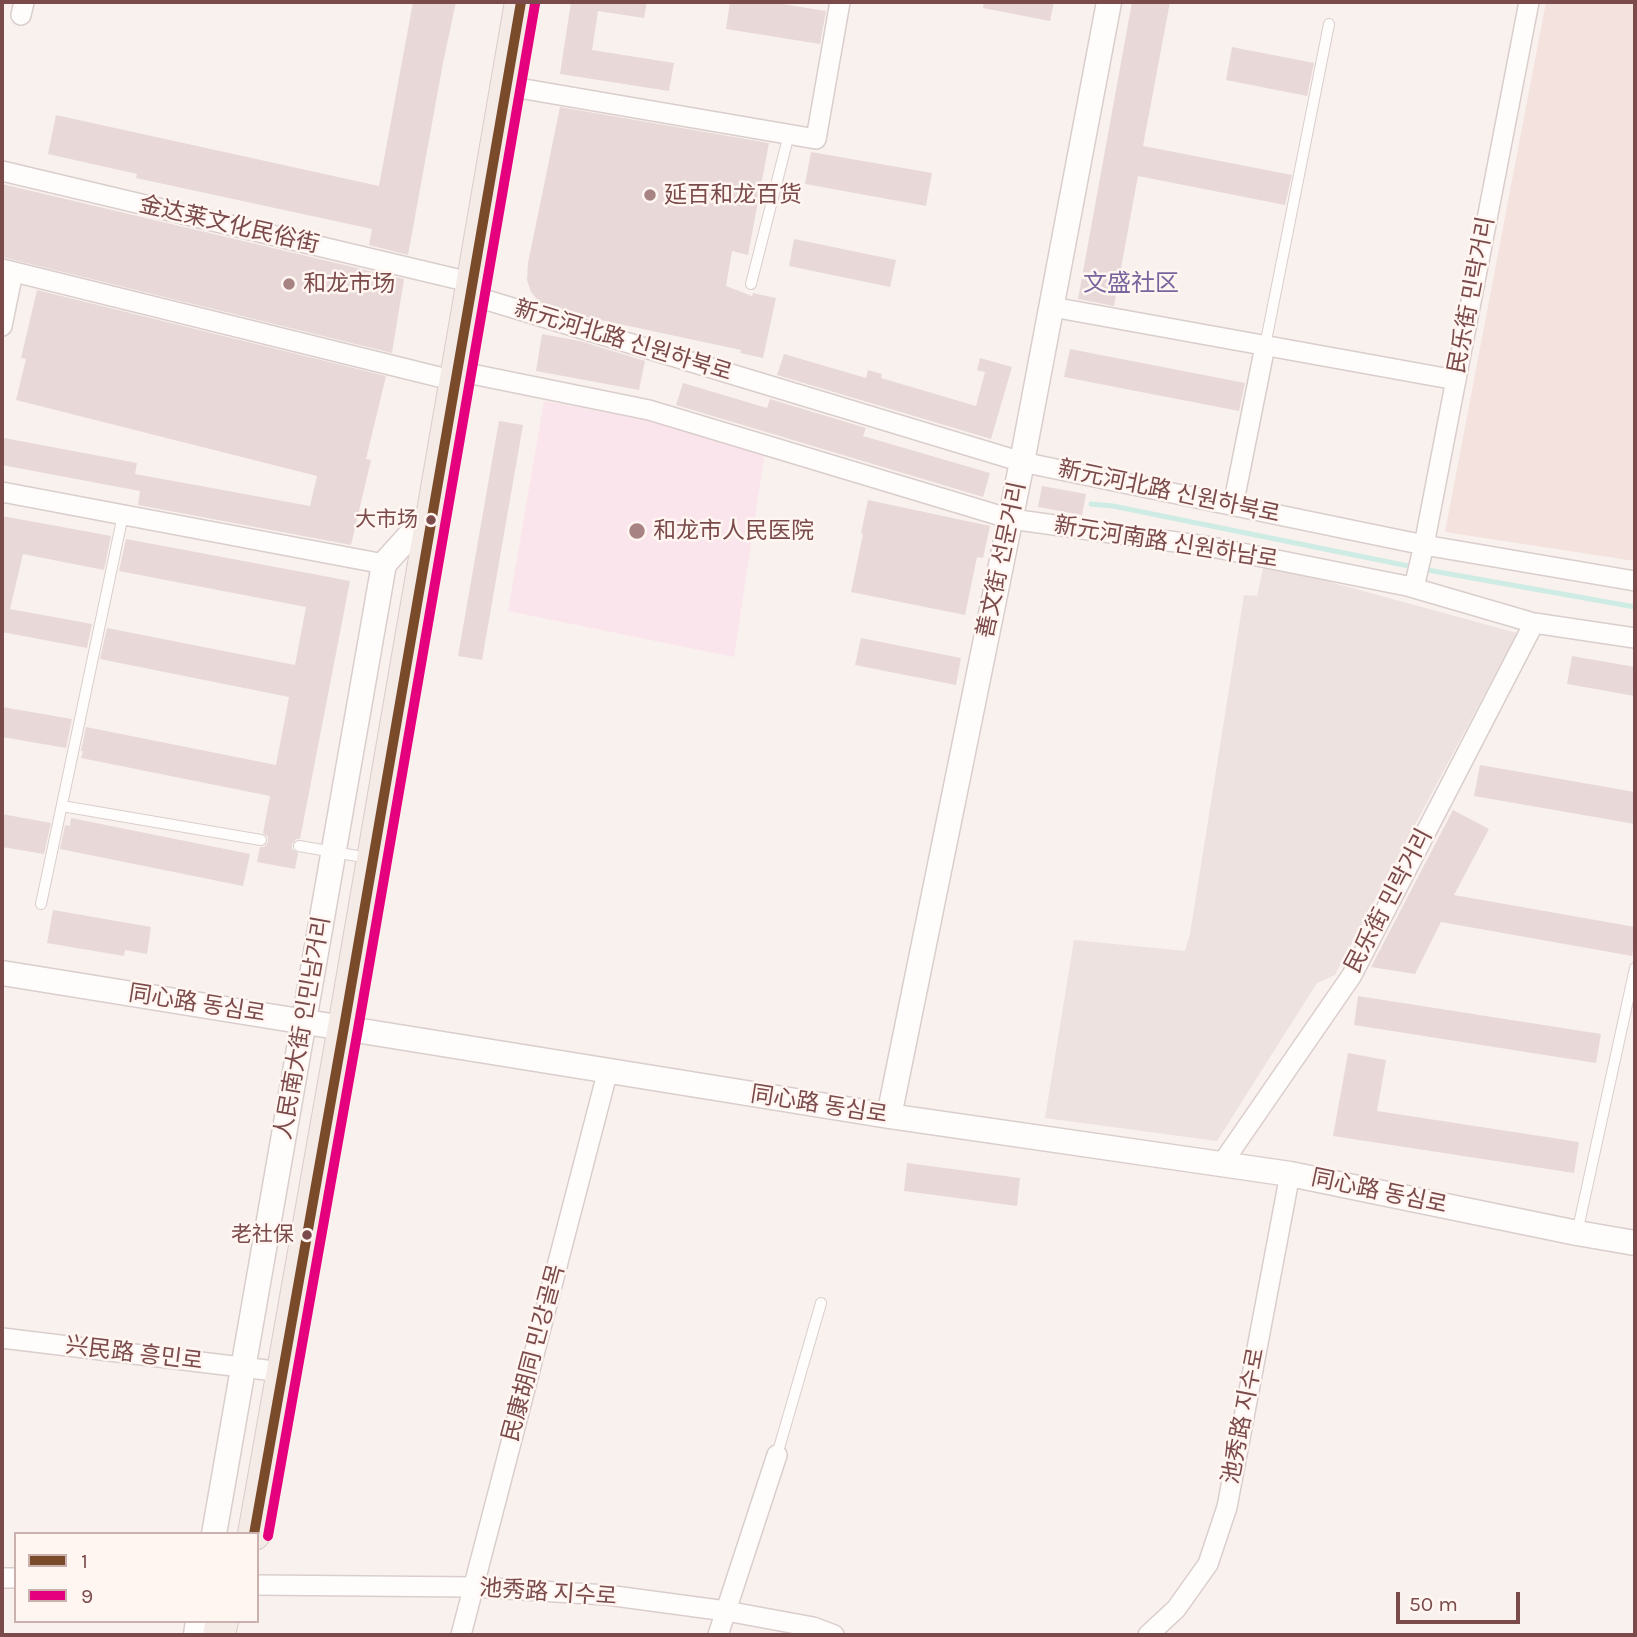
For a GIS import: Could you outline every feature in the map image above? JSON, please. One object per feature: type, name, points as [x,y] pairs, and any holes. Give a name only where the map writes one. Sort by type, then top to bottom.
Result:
[{"type":"main road","name":"人民南大街 인민남거리","points":[[238,1532],[255,1368],[325,1024],[448,374],[504,2]]},
{"type":"main road","name":"人民南大街 인민남거리","points":[[463,287],[507,86],[521,2]]},
{"type":"main road","name":"人民南大街 인민남거리","points":[[254,1532],[325,1024],[345,855],[448,374]]},
{"type":"street","points":[[507,86],[816,139],[840,2]]},
{"type":"street","name":"善文街 선문거리","points":[[890,1116],[1011,519],[1109,2]]},
{"type":"street","name":"民乐街 민락거리","points":[[1415,583],[1529,2]]},
{"type":"street","name":"金达莱文化民俗街","points":[[2,171],[463,287]]},
{"type":"street","points":[[2,326],[7,271]]},
{"type":"street","name":"新元河南路 신원하남로","points":[[7,271],[448,374],[649,410],[1011,519],[1212,547],[1415,583],[1534,623],[1635,638]]},
{"type":"street","name":"新元河北路 신원하북로","points":[[463,287],[1022,462],[1233,506],[1422,551],[1635,581]]},
{"type":"street","points":[[1052,307],[1456,380]]},
{"type":"street","points":[[1233,506],[1265,346]]},
{"type":"street","points":[[2,492],[384,564],[412,533]]},
{"type":"street","name":"人民南大街 인민남거리","points":[[345,855],[384,564]]},
{"type":"street","name":"民乐街 민락거리","points":[[1221,1165],[1352,975],[1534,623]]},
{"type":"street","name":"同心路 동심로","points":[[2,973],[890,1116],[1290,1174],[1635,1243]]},
{"type":"street","name":"民康胡同 민강골목","points":[[461,1635],[608,1070]]},
{"type":"street","name":"池秀路 지수로","points":[[1148,1635],[1176,1609],[1208,1564],[1227,1507],[1290,1174]]},
{"type":"street","name":"兴民路 흥민로","points":[[2,1338],[255,1368]]},
{"type":"street","name":"人民南大街 인민남거리","points":[[214,1532],[255,1368]]},
{"type":"street","points":[[718,1635],[777,1455]]},
{"type":"street","name":"池秀路 지수로","points":[[259,1585],[472,1587],[607,1595],[726,1611],[813,1627],[834,1635]]},
{"type":"lane","points":[[1265,346],[1329,24]]},
{"type":"lane","points":[[751,284],[789,134]]},
{"type":"lane","points":[[41,904],[123,515]]},
{"type":"lane","points":[[62,806],[261,840]]},
{"type":"lane","points":[[299,846],[345,855]]},
{"type":"lane","points":[[1577,1233],[1635,968]]},
{"type":"lane","points":[[777,1455],[821,1303]]},
{"type":"shaded area","points":[[1546,2],[1635,2],[1635,561],[1445,532]]},
{"type":"shaded area","name":"和龙市人民医院","points":[[544,401],[668,424],[765,452],[734,657],[508,611]]},
{"type":"shaded area","points":[[1264,564],[1517,633],[1335,975],[1317,983],[1217,1141],[1045,1118],[1074,940],[1185,951],[1190,934],[1244,595],[1257,596]]},
{"type":"building","points":[[413,2],[456,2],[408,255],[369,245],[372,229],[136,178],[137,174],[48,154],[56,115],[379,186]]},
{"type":"building","points":[[571,2],[647,2],[644,18],[598,11],[592,50],[674,63],[669,91],[560,74]]},
{"type":"building","points":[[730,2],[770,2],[826,11],[820,44],[726,29]]},
{"type":"building","points":[[984,2],[1054,2],[1050,21],[983,8]]},
{"type":"building","points":[[1132,2],[1170,2],[1143,146],[1292,175],[1285,205],[1138,176],[1114,306],[1078,299]]},
{"type":"building","points":[[1232,47],[1314,63],[1307,96],[1226,80]]},
{"type":"building","name":"延百和龙百货","points":[[560,107],[769,143],[748,255],[732,251],[726,286],[752,296],[753,293],[776,298],[763,358],[740,353],[741,350],[582,316],[540,303],[531,292],[527,280],[528,263]]},
{"type":"building","points":[[811,152],[932,173],[926,206],[805,184]]},
{"type":"building","points":[[2,184],[404,279],[392,353],[2,257]]},
{"type":"building","points":[[794,239],[896,260],[890,287],[789,266]]},
{"type":"building","points":[[37,290],[386,376],[366,459],[371,460],[351,545],[138,505],[140,491],[2,465],[4,438],[137,463],[135,474],[310,506],[317,476],[16,400],[26,359],[21,358]]},
{"type":"building","points":[[542,334],[580,341],[645,361],[639,390],[536,371]]},
{"type":"building","points":[[1070,349],[1245,383],[1239,411],[1064,377]]},
{"type":"building","points":[[784,354],[866,378],[868,370],[882,374],[881,378],[976,406],[985,372],[977,370],[980,358],[1012,367],[991,439],[777,375]]},
{"type":"building","points":[[683,383],[767,408],[770,399],[866,428],[863,436],[990,473],[983,497],[676,405]]},
{"type":"building","points":[[499,421],[523,425],[482,660],[458,656]]},
{"type":"building","points":[[1042,486],[1086,494],[1082,515],[1038,507]]},
{"type":"building","points":[[868,500],[990,526],[983,558],[977,557],[965,615],[851,592]]},
{"type":"building","points":[[2,516],[111,536],[104,570],[23,554],[10,609],[92,624],[87,648],[2,632]]},
{"type":"building","points":[[126,539],[350,581],[300,839],[296,839],[292,844],[292,849],[298,853],[295,869],[257,862],[260,847],[264,847],[268,842],[268,837],[263,833],[270,796],[81,758],[86,727],[276,765],[289,697],[100,659],[107,628],[295,665],[306,607],[119,571]]},
{"type":"building","points":[[861,638],[961,658],[956,685],[855,665]]},
{"type":"building","points":[[1572,656],[1635,667],[1635,696],[1567,684]]},
{"type":"building","points":[[2,707],[72,719],[66,748],[2,737]]},
{"type":"building","points":[[1480,765],[1635,792],[1635,824],[1474,796]]},
{"type":"building","points":[[1453,810],[1489,829],[1454,895],[1635,927],[1632,956],[1441,922],[1415,974],[1371,967]]},
{"type":"building","points":[[2,814],[51,823],[44,854],[2,847]]},
{"type":"building","points":[[71,818],[250,854],[243,886],[60,849],[65,825],[70,826]]},
{"type":"building","points":[[53,910],[151,927],[147,954],[125,950],[124,956],[47,943]]},
{"type":"building","points":[[1358,996],[1601,1034],[1596,1063],[1354,1025]]},
{"type":"building","points":[[1348,1053],[1386,1060],[1377,1111],[1579,1142],[1574,1173],[1333,1136]]},
{"type":"building","points":[[907,1163],[1020,1178],[1017,1206],[904,1191]]},
{"type":"waterway","points":[[1091,504],[1113,506],[1433,571],[1635,607]]},
{"type":"transit line","name":"1","points":[[254,1532],[521,2]]},
{"type":"transit line","name":"9","points":[[268,1536],[535,4]]},
{"type":"place","name":"延百和龙百货","points":[[650,195]]},
{"type":"place","name":"和龙市场","points":[[289,284]]},
{"type":"place","name":"大市场","points":[[431,520]]},
{"type":"place","name":"和龙市人民医院","points":[[637,531]]},
{"type":"place","name":"老社保","points":[[307,1235]]},
{"type":"district","name":"文盛社区","points":[[1131,284]]}]
